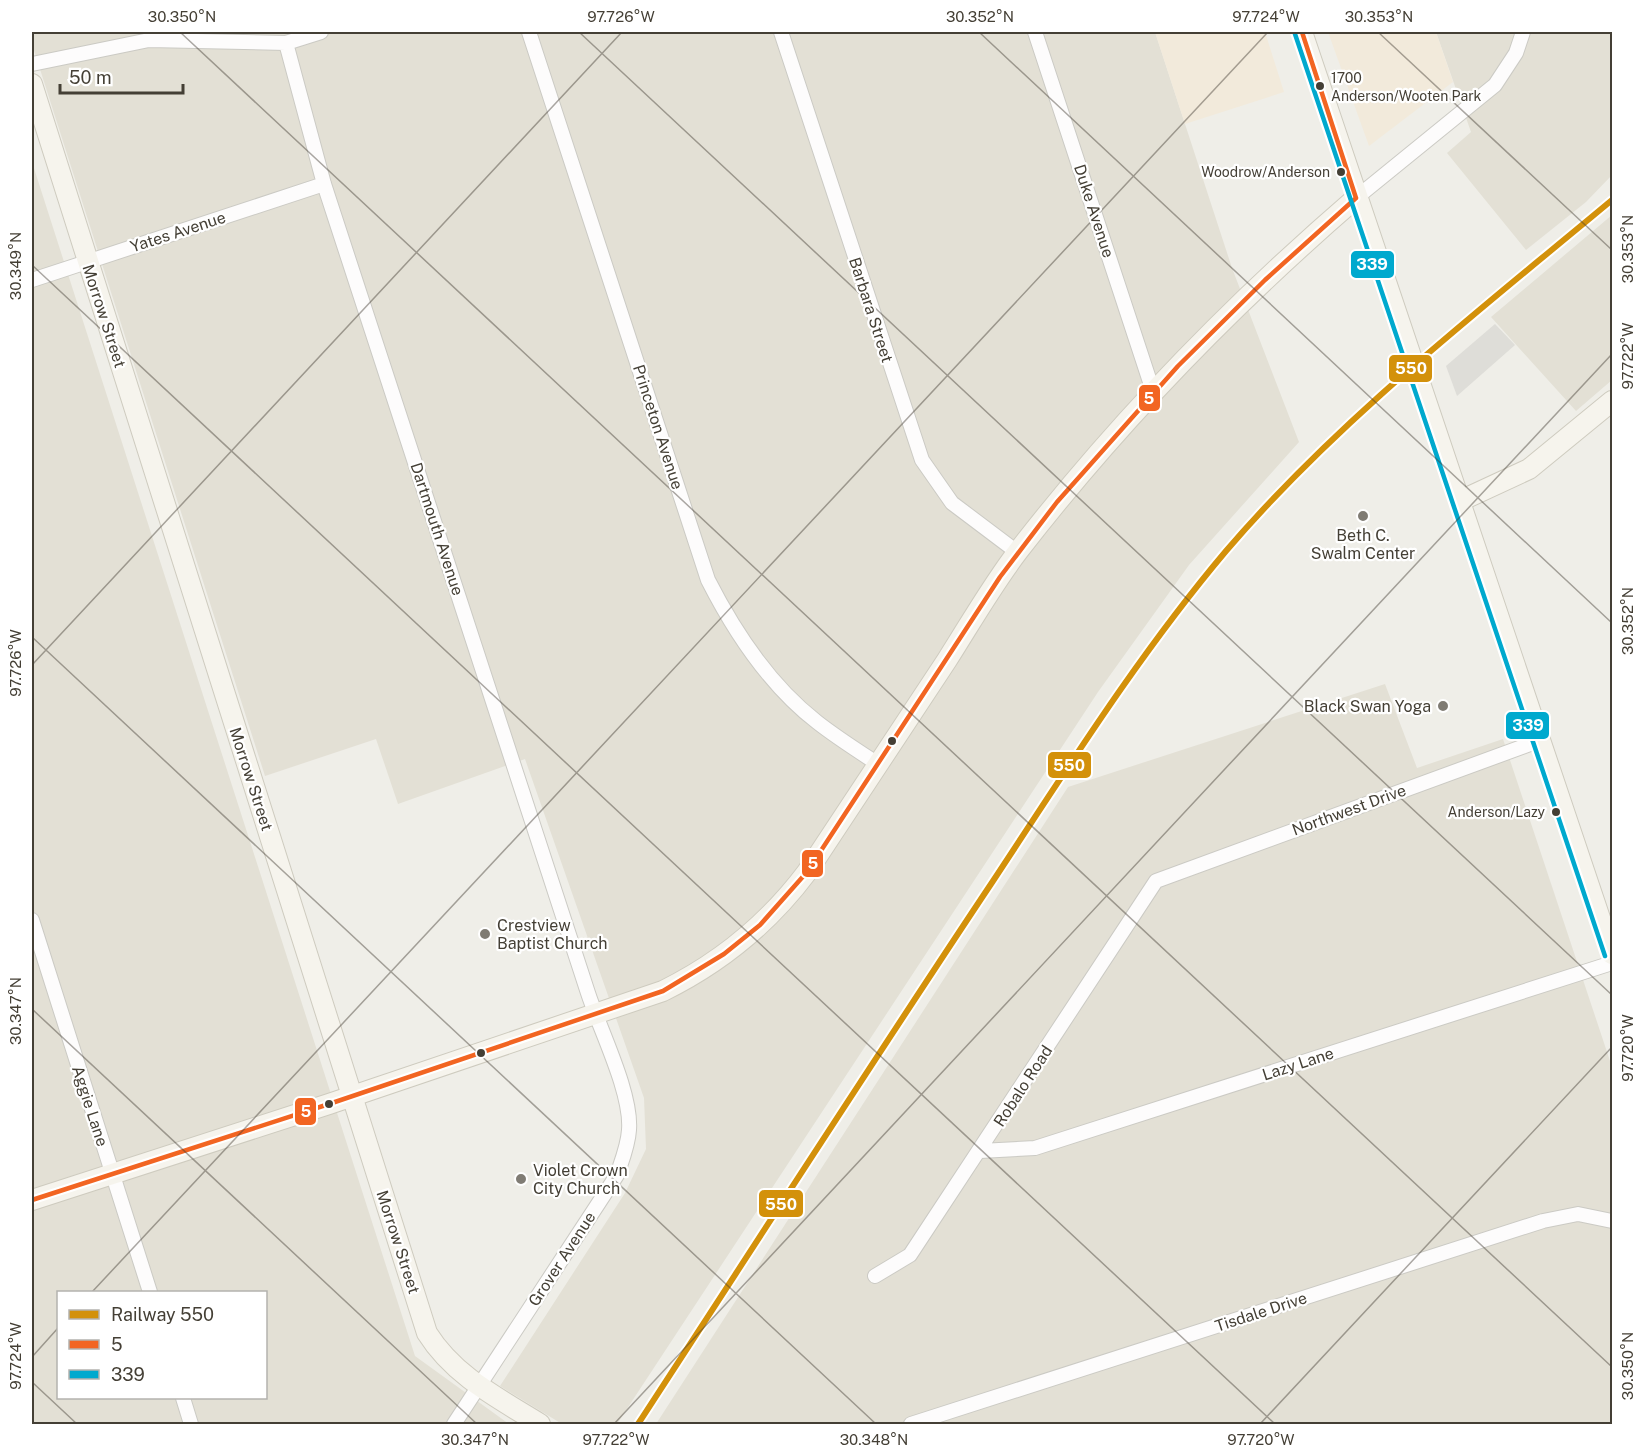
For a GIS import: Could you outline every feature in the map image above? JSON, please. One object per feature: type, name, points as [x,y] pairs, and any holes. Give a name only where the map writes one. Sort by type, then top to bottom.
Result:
[{"type":"street","points":[[32,63],[149,40],[286,43],[321,32]]},
{"type":"street","name":"Princeton Avenue","points":[[529,32],[708,580],[736,631],[773,680],[817,722],[878,764]]},
{"type":"street","name":"Barbara Street","points":[[781,32],[922,460],[952,503],[1017,552]]},
{"type":"street","name":"Duke Avenue","points":[[1035,32],[1153,391]]},
{"type":"street","points":[[1302,32],[1612,954]]},
{"type":"street","points":[[32,1200],[663,991],[720,959],[756,931],[807,872],[1017,552],[1153,391],[1260,283],[1356,198],[1495,85],[1516,53],[1523,32]]},
{"type":"street","name":"Dartmouth Avenue","points":[[286,43],[324,184],[594,1013]]},
{"type":"street","name":"Morrow Street","points":[[32,84],[427,1333],[449,1362],[479,1386],[540,1425]]},
{"type":"street","name":"Yates Avenue","points":[[32,280],[324,184]]},
{"type":"street","points":[[1460,501],[1529,469],[1612,400]]},
{"type":"street","name":"Northwest Drive","points":[[1156,881],[1541,740]]},
{"type":"street","name":"Robalo Road","points":[[875,1276],[910,1255],[981,1151],[1156,881]]},
{"type":"street","name":"Aggie Lane","points":[[32,920],[149,1291]]},
{"type":"street","name":"Lazy Lane","points":[[981,1151],[1035,1148],[1612,963]]},
{"type":"street","name":"Grover Avenue","points":[[454,1425],[617,1175],[626,1150],[629,1128],[627,1107],[594,1013]]},
{"type":"street","name":"Tisdale Drive","points":[[911,1425],[1543,1221],[1578,1214],[1612,1221]]},
{"type":"street","points":[[183,1399],[192,1425]]},
{"type":"shaded area","points":[[32,32],[1155,32],[1232,268],[1299,442],[1189,565],[1098,692],[617,1424],[562,1424],[500,1386],[625,1193],[646,1149],[644,1098],[525,759],[398,804],[376,739],[265,776],[32,44]]},
{"type":"shaded area","points":[[1155,32],[1265,32],[1284,92],[1185,124]]},
{"type":"shaded area","points":[[1328,32],[1436,32],[1453,82],[1369,146]]},
{"type":"shaded area","points":[[1436,32],[1612,32],[1612,175],[1586,202],[1526,250],[1447,153],[1471,132]]},
{"type":"shaded area","points":[[32,162],[415,1356],[509,1424],[32,1424]]},
{"type":"shaded area","points":[[1612,215],[1612,380],[1576,411],[1491,317]]},
{"type":"shaded area","points":[[1495,324],[1515,345],[1457,396],[1446,366]]},
{"type":"shaded area","points":[[1385,684],[1417,768],[1503,739],[1612,1067],[1612,1424],[656,1424],[1068,787]]},
{"type":"rail line","name":"550","points":[[638,1424],[1076,755],[1163,630],[1194,590],[1270,503],[1363,411],[1461,325],[1612,200]]},
{"type":"transit line","name":"5","points":[[1302,32],[1356,198]]},
{"type":"transit line","name":"339","points":[[1295,34],[1605,956]]},
{"type":"transit line","name":"5","points":[[32,1200],[329,1104],[663,991],[724,954],[760,925],[807,872],[1000,577],[1057,502],[1178,366],[1265,280],[1356,198]]},
{"type":"place","name":"1700 Anderson/Wooten Park","points":[[1320,86]]},
{"type":"place","name":"Woodrow/Anderson","points":[[1341,172]]},
{"type":"place","name":"Beth C. Swalm Center","points":[[1363,516]]},
{"type":"place","name":"Black Swan Yoga","points":[[1443,706]]},
{"type":"place","name":"Anderson/Lazy","points":[[1556,812]]},
{"type":"place","name":"Crestview Baptist Church","points":[[485,934]]},
{"type":"place","name":"Violet Crown City Church","points":[[521,1179]]}]
